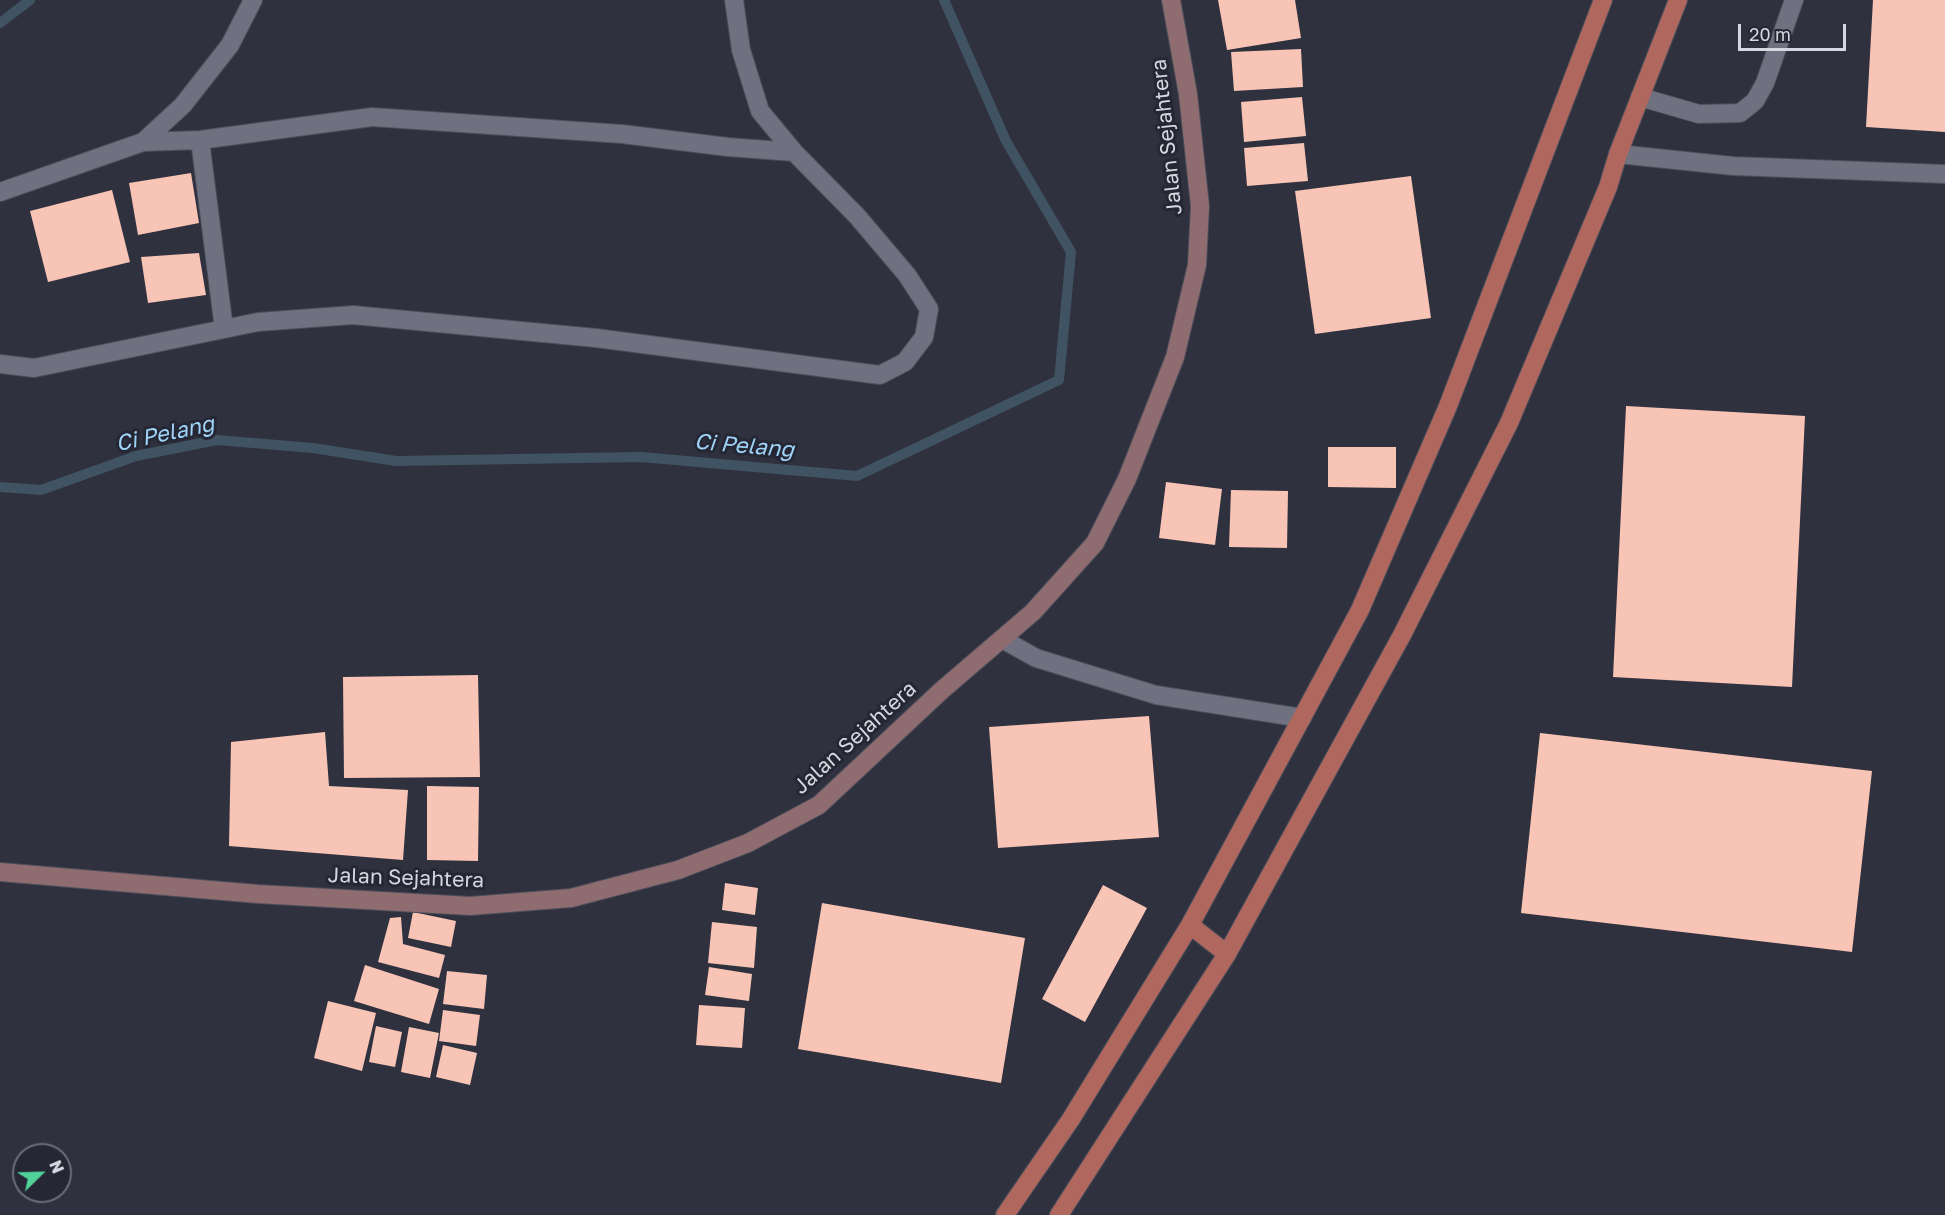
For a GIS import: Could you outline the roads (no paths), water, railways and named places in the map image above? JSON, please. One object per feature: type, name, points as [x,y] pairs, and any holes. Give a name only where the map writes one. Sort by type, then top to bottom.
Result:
[{"type":"main road","points":[[1005,1215],[1071,1119],[1190,925],[1360,610],[1448,406],[1603,0]]},
{"type":"main road","points":[[1059,1215],[1227,954],[1402,635],[1509,423],[1608,186],[1618,154],[1678,0]]},
{"type":"main road","points":[[1190,925],[1227,954]]},
{"type":"street","points":[[143,142],[183,105],[230,45],[253,0]]},
{"type":"street","points":[[0,364],[34,369],[258,322],[353,315],[596,338],[880,375],[905,362],[924,337],[929,309],[907,275],[857,216],[794,152],[760,111],[741,50],[734,0]]},
{"type":"street","name":"Jalan Sejahtera","points":[[0,872],[258,894],[470,906],[570,898],[678,870],[748,843],[819,805],[942,690],[1033,612],[1095,543],[1126,479],[1175,357],[1197,265],[1200,206],[1188,94],[1171,0]]},
{"type":"street","points":[[1640,97],[1699,114],[1740,112],[1755,101],[1766,83],[1794,0]]},
{"type":"street","points":[[0,192],[143,142],[200,140],[372,117],[622,134],[728,147],[794,152]]},
{"type":"street","points":[[200,140],[224,329]]},
{"type":"street","points":[[1618,154],[1733,166],[1945,174]]},
{"type":"street","points":[[1002,639],[1036,658],[1156,695],[1302,718]]},
{"type":"waterway","points":[[0,23],[30,0]]},
{"type":"waterway","name":"Ci Pelang","points":[[0,487],[41,490],[136,456],[217,440],[313,448],[396,461],[641,457],[857,476],[1059,380],[1071,252],[1006,141],[944,0]]}]
